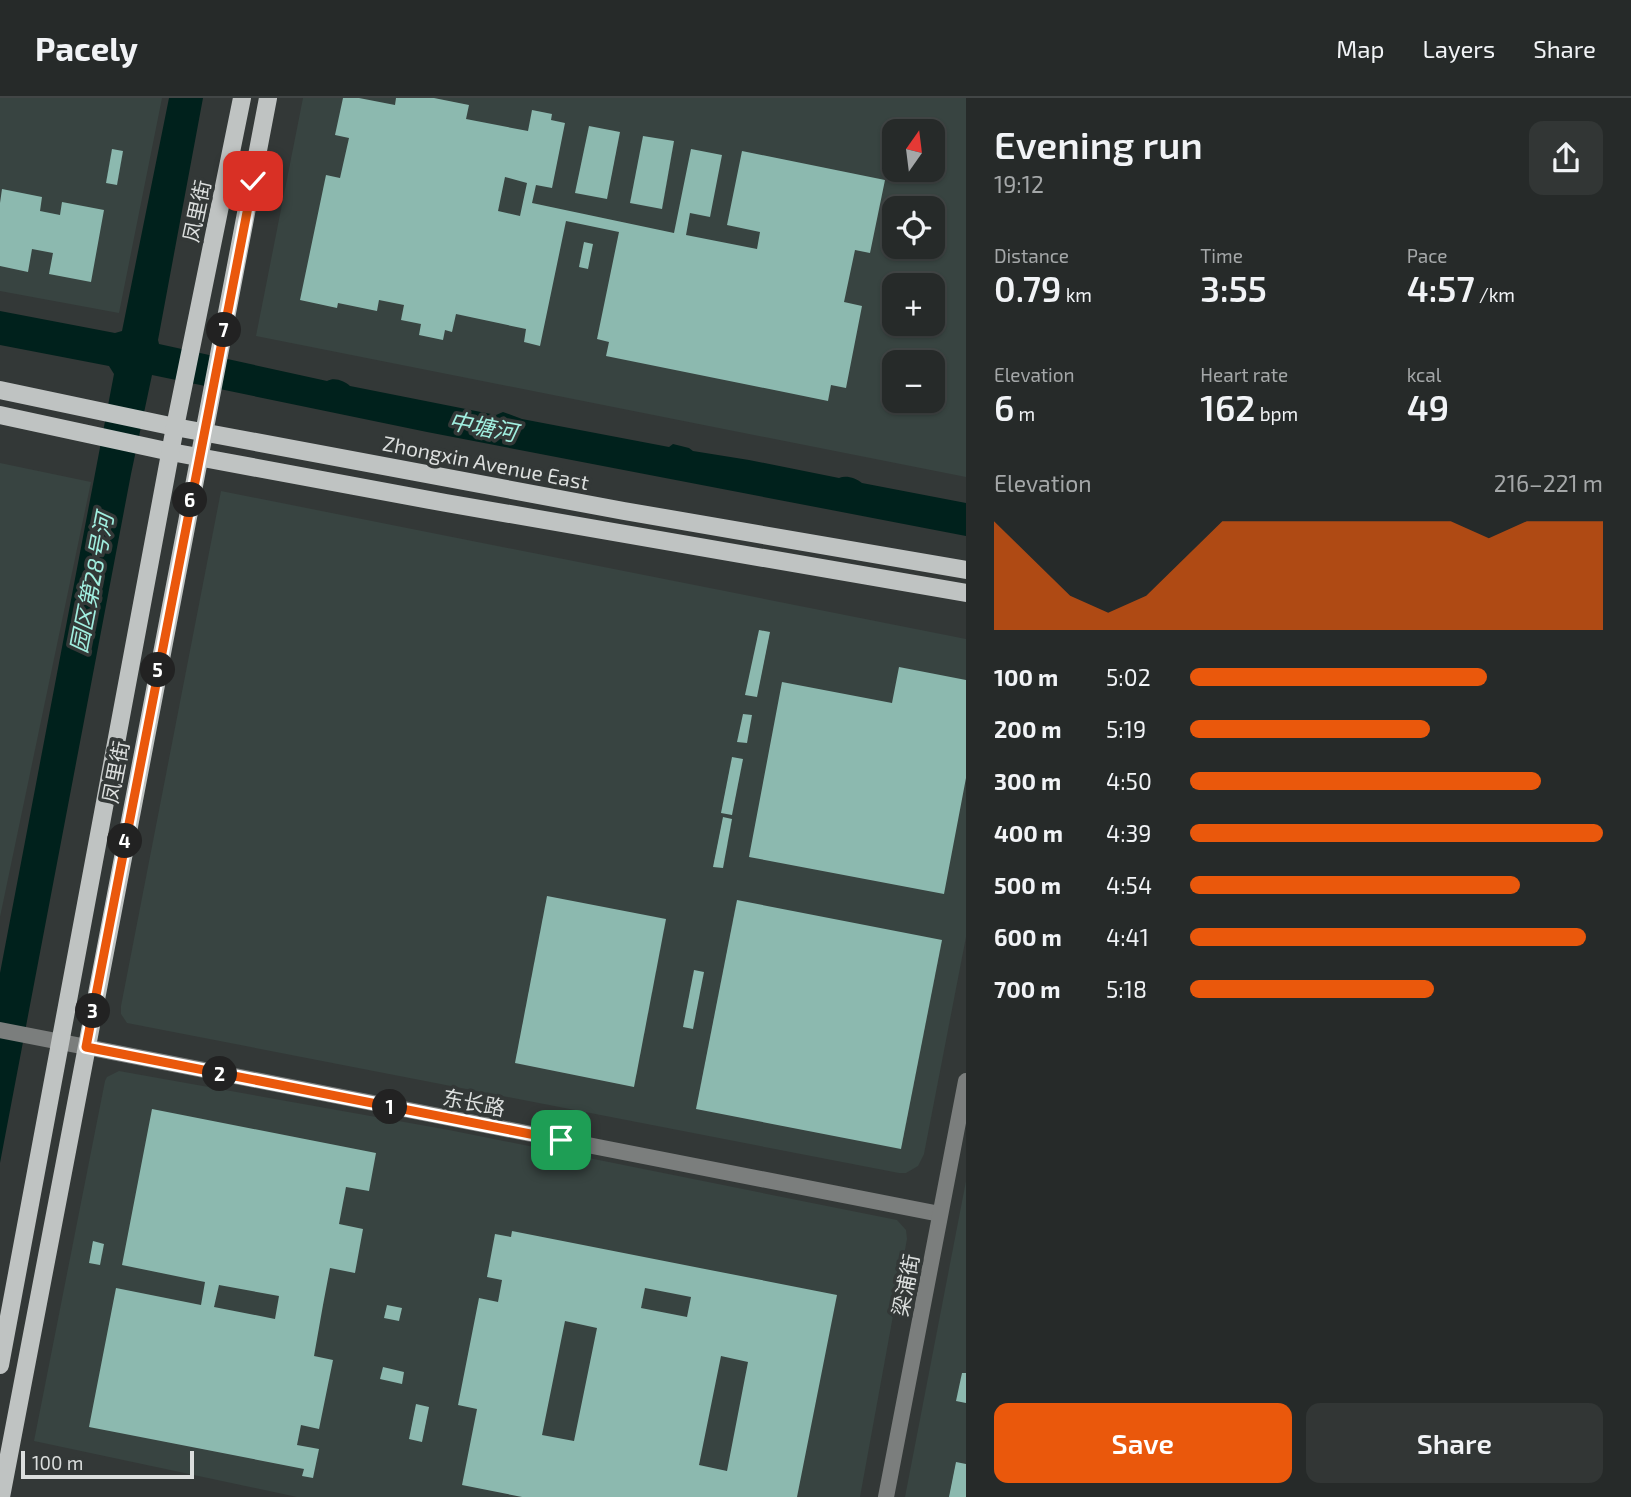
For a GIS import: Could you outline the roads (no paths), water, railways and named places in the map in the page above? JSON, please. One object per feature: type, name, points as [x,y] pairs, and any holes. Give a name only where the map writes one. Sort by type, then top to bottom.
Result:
[{"type":"main road","name":"凤里街","points":[[0,1365],[175,427],[242,98]]},
{"type":"main road","name":"凤里街","points":[[1,1497],[268,98]]},
{"type":"main road","name":"Zhongxin Avenue East","points":[[0,390],[175,427],[624,512],[966,570]]},
{"type":"main road","points":[[0,415],[171,452],[459,506],[966,593]]},
{"type":"street","name":"东长路","points":[[0,1030],[940,1214]]},
{"type":"street","name":"梁浦街","points":[[886,1497],[966,1081]]},
{"type":"water","points":[[169,98],[203,98],[159,344],[496,415],[503,412],[522,419],[669,447],[673,444],[693,451],[839,478],[851,477],[862,483],[966,503],[966,536],[427,432],[152,375],[0,1163],[0,973],[114,374],[109,366],[0,345],[0,311],[115,333],[122,331]]},
{"type":"water label","name":"中塘河","points":[[483,426]]},
{"type":"water label","name":"园区第28号河","points":[[91,583]]}]
